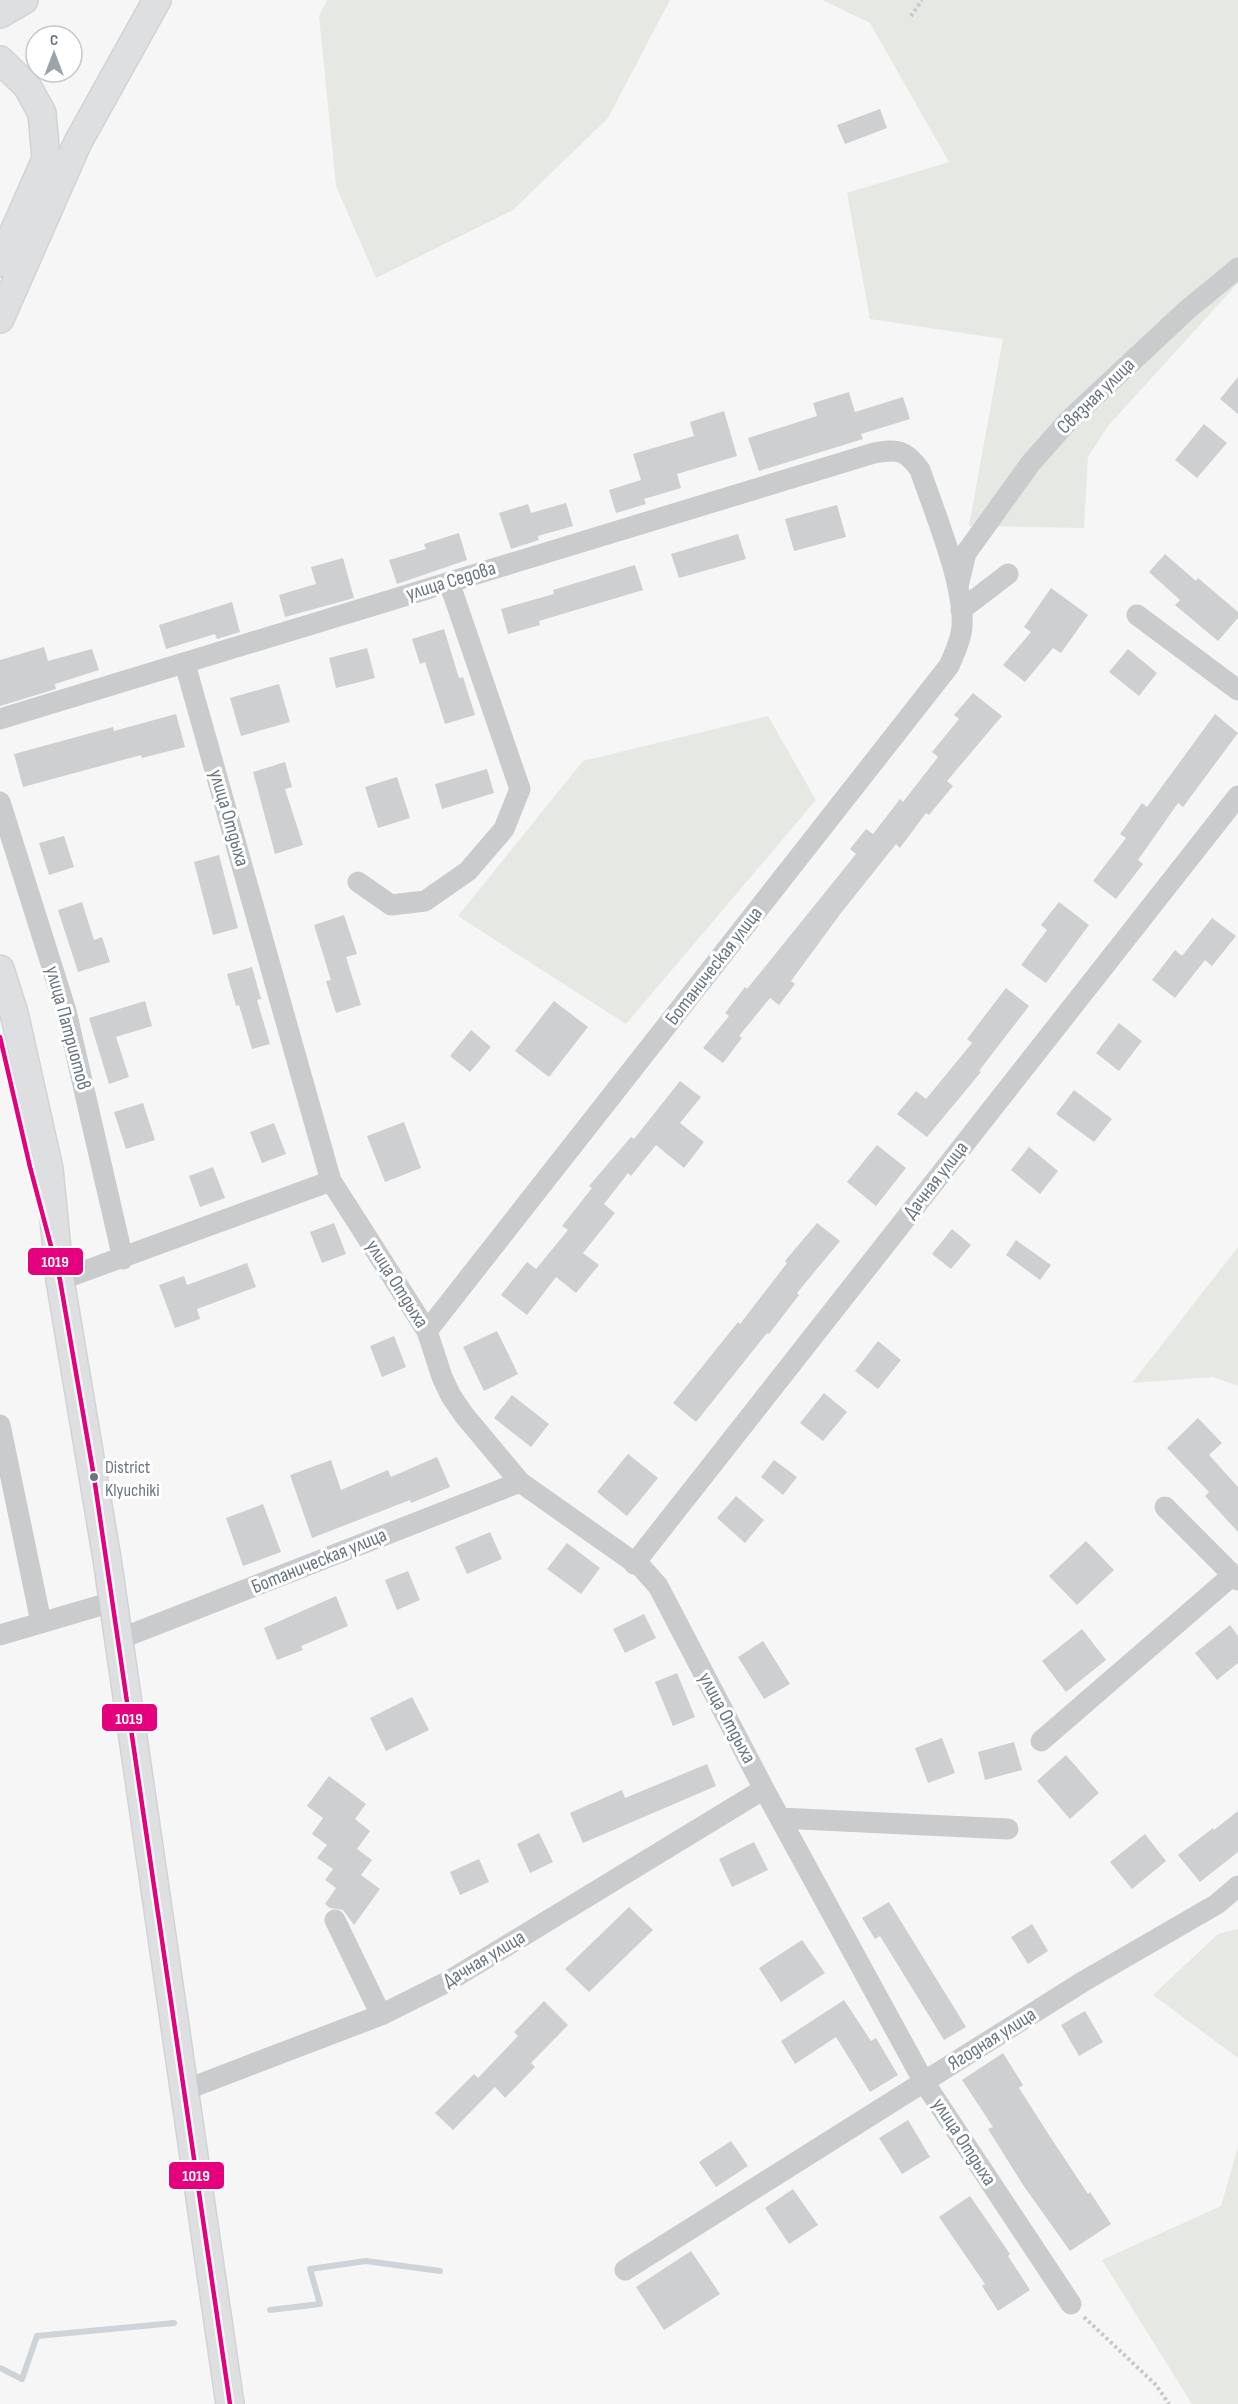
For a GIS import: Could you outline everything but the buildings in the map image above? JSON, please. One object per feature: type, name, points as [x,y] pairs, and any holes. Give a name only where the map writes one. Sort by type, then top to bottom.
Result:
[{"type":"main road","points":[[0,14],[24,0]]},
{"type":"main road","points":[[0,319],[78,142],[157,0]]},
{"type":"main road","points":[[0,60],[27,86],[42,112],[46,159],[0,263]]},
{"type":"main road","points":[[0,969],[14,1013],[49,1169],[60,1280],[94,1477],[230,2404]]},
{"type":"main road","points":[[0,1037],[30,1167],[60,1280]]},
{"type":"street","name":"Связная улица","points":[[958,586],[966,553],[1030,464],[1068,421],[1187,310],[1238,268]]},
{"type":"street","name":"улица Седова","points":[[0,718],[890,450],[902,451],[920,470],[958,586]]},
{"type":"street","points":[[960,610],[1008,574]]},
{"type":"street","points":[[358,882],[391,905],[425,901],[468,871],[504,829],[520,789],[449,582]]},
{"type":"street","name":"Ботаническая улица","points":[[427,1331],[949,666],[962,626],[958,586]]},
{"type":"street","points":[[1137,615],[1238,690]]},
{"type":"street","name":"улица Отдыха","points":[[185,664],[331,1181],[427,1331],[442,1377],[451,1396],[520,1482],[642,1568],[658,1586],[764,1789],[924,2082],[1071,2304]]},
{"type":"street","name":"Дачная улица","points":[[634,1564],[1238,796]]},
{"type":"street","name":"улица Патриотов","points":[[0,802],[66,1011],[123,1259]]},
{"type":"street","points":[[60,1280],[123,1259],[331,1181]]},
{"type":"street","points":[[0,1425],[41,1622]]},
{"type":"street","name":"Ботаническая улица","points":[[117,1640],[520,1482]]},
{"type":"street","points":[[1041,1741],[1235,1578],[1165,1507]]},
{"type":"street","points":[[0,1635],[112,1602]]},
{"type":"street","name":"Дачная улица","points":[[185,2090],[381,2015],[447,1982],[764,1789]]},
{"type":"street","points":[[780,1818],[1008,1829]]},
{"type":"street","name":"Ягодная улица","points":[[625,2270],[1084,1981],[1216,1904],[1238,1886]]},
{"type":"street","points":[[335,1920],[381,2015]]},
{"type":"path","points":[[911,16],[922,0]]},
{"type":"path","points":[[1071,2304],[1156,2385],[1169,2404]]},
{"type":"shaded area","points":[[327,0],[670,0],[608,118],[513,210],[376,278],[336,186],[319,16]]},
{"type":"shaded area","points":[[822,0],[1238,0],[1238,283],[1108,426],[1088,457],[1084,528],[969,526],[1003,339],[870,319],[847,193],[949,162],[870,23]]},
{"type":"shaded area","points":[[768,716],[816,800],[626,1024],[458,916],[583,761]]},
{"type":"shaded area","points":[[1238,1247],[1238,1386],[1213,1377],[1132,1383]]},
{"type":"shaded area","points":[[1238,1929],[1238,2058],[1153,1995],[1218,1934]]},
{"type":"shaded area","points":[[1238,2147],[1238,2404],[1192,2404],[1102,2260],[1221,2206]]},
{"type":"waterway","points":[[270,2310],[320,2304],[310,2269],[366,2261],[440,2271]]},
{"type":"waterway","points":[[0,2368],[22,2379],[37,2336],[174,2323]]},
{"type":"transit line","name":"1019","points":[[0,1037],[30,1167],[60,1280],[94,1477],[230,2404]]},
{"type":"place","name":"District Klyuchiki","points":[[94,1477]]}]
